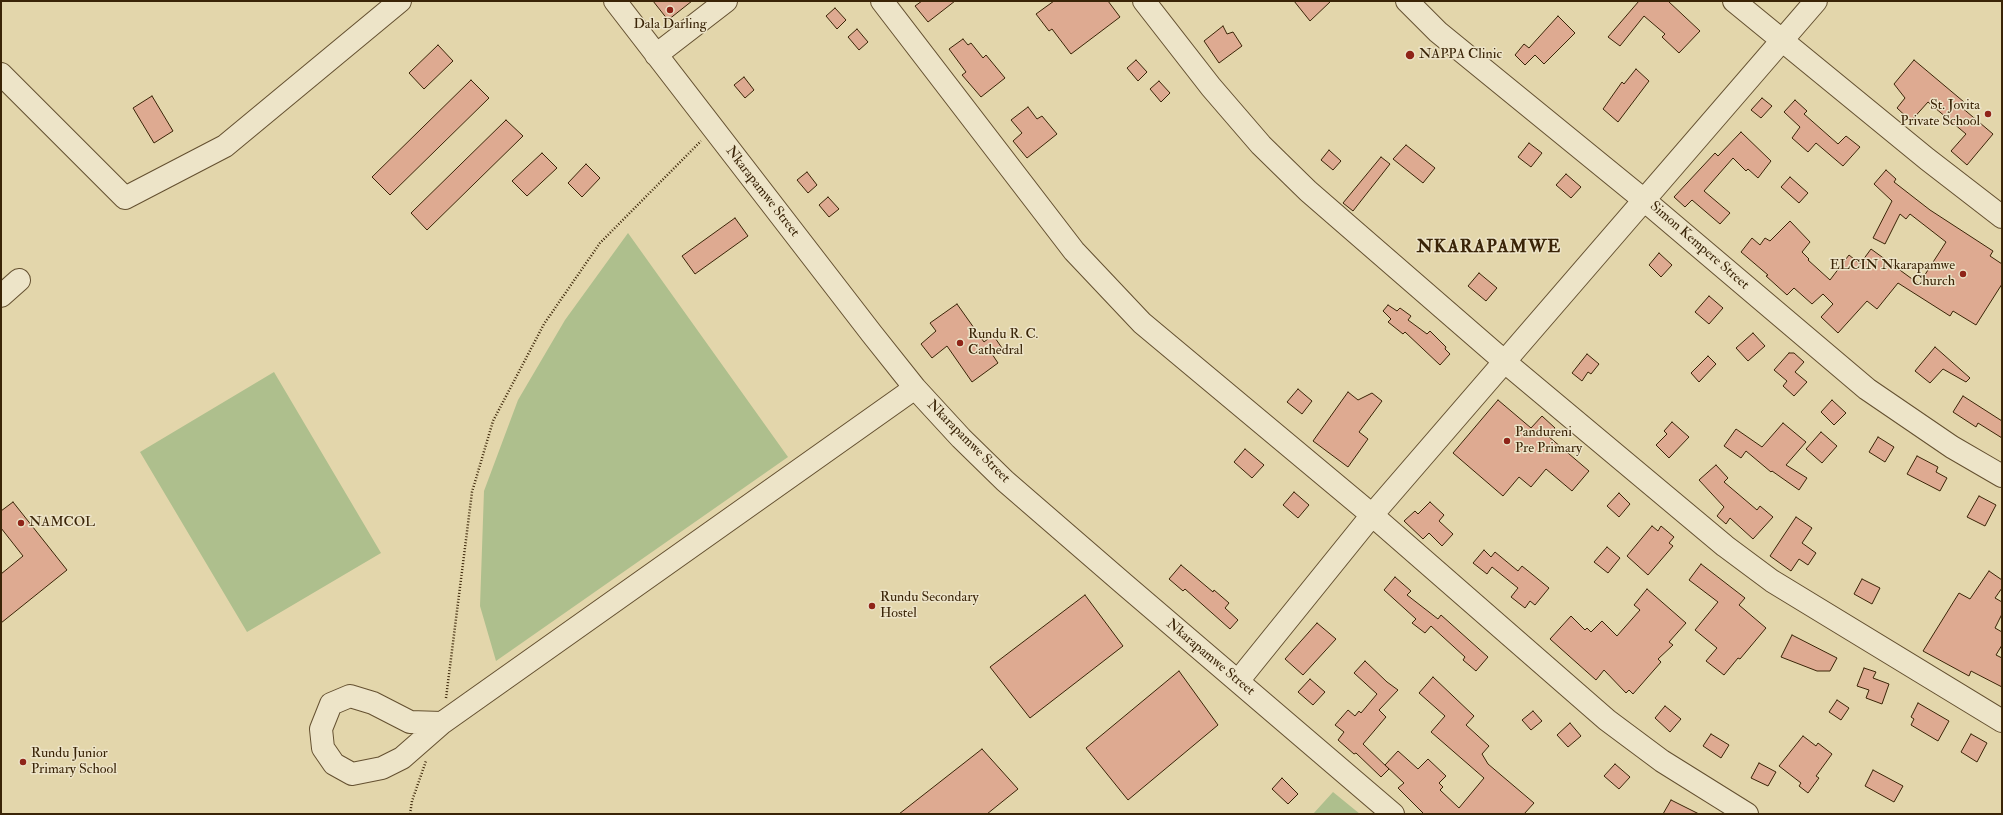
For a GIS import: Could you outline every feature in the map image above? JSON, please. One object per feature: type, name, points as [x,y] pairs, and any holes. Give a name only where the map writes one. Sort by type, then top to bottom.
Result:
[{"type":"street","points":[[1,74],[125,198],[225,146],[400,1]]},
{"type":"street","name":"Nkarapamwe Street","points":[[615,1],[915,388],[961,438],[1005,481],[1393,814]]},
{"type":"street","points":[[656,55],[726,1]]},
{"type":"street","points":[[882,1],[1054,227],[1099,279],[1142,323],[1372,515],[1607,720],[1662,761],[1747,814]]},
{"type":"street","points":[[1144,1],[1211,87],[1261,145],[1308,191],[1505,362],[1725,546],[1772,581],[2002,721]]},
{"type":"street","name":"Simon Kempere Street","points":[[1407,1],[1455,46],[1644,200],[1867,389],[1952,447],[2002,476]]},
{"type":"street","points":[[1734,1],[1927,159],[2002,217]]},
{"type":"street","points":[[1238,682],[1372,515],[1816,1]]},
{"type":"street","points":[[1,296],[19,280]]},
{"type":"street","points":[[442,723],[410,722],[373,703],[350,696],[331,704],[321,729],[323,748],[334,764],[352,774],[382,768],[402,758],[442,723],[915,388]]},
{"type":"path","points":[[442,723],[472,492],[493,421],[544,324],[600,243],[713,129]]},
{"type":"path","points":[[410,814],[412,801],[429,756]]},
{"type":"green space","points":[[628,233],[788,457],[496,661],[480,606],[484,491],[518,400],[565,320]]},
{"type":"green space","points":[[274,372],[381,553],[247,632],[140,452]]},
{"type":"green space","points":[[1333,792],[1360,814],[1313,814]]},
{"type":"building","name":"Dala Darling","points":[[653,1],[692,1],[668,20]]},
{"type":"building","points":[[922,1],[955,1],[928,22],[915,6]]},
{"type":"building","points":[[1054,1],[1108,1],[1120,17],[1071,54],[1052,29],[1049,31],[1036,14]]},
{"type":"building","points":[[1294,1],[1331,1],[1310,21]]},
{"type":"building","points":[[1639,1],[1668,1],[1700,31],[1679,53],[1662,37],[1665,34],[1644,16],[1620,46],[1608,37]]},
{"type":"building","points":[[835,8],[846,20],[837,29],[826,16]]},
{"type":"building","points":[[1558,16],[1575,33],[1544,64],[1535,55],[1525,65],[1515,55],[1524,44],[1529,48]]},
{"type":"building","points":[[1223,26],[1227,34],[1233,32],[1242,46],[1219,63],[1204,41]]},
{"type":"building","points":[[857,29],[868,42],[859,50],[848,37]]},
{"type":"building","points":[[963,39],[968,45],[971,43],[983,58],[986,55],[1005,78],[981,97],[962,75],[966,72],[949,49]]},
{"type":"building","points":[[438,45],[453,61],[424,89],[409,73]]},
{"type":"building","points":[[1136,60],[1147,72],[1138,81],[1127,68]]},
{"type":"building","points":[[1914,60],[1964,102],[1960,106],[1993,134],[1967,165],[1951,151],[1966,134],[1928,102],[1911,121],[1897,108],[1905,98],[1894,84]]},
{"type":"building","points":[[1636,69],[1649,81],[1618,122],[1603,109],[1622,82],[1624,84]]},
{"type":"building","points":[[744,77],[754,90],[745,98],[734,85]]},
{"type":"building","points":[[471,80],[489,98],[390,195],[372,177]]},
{"type":"building","points":[[1159,81],[1170,93],[1161,102],[1150,89]]},
{"type":"building","points":[[152,96],[173,131],[154,143],[133,108]]},
{"type":"building","points":[[1762,98],[1772,106],[1761,118],[1751,110]]},
{"type":"building","points":[[1795,100],[1807,111],[1804,114],[1838,144],[1846,136],[1860,147],[1843,166],[1816,143],[1808,152],[1792,138],[1800,127],[1784,112]]},
{"type":"building","points":[[1028,107],[1037,119],[1042,116],[1057,134],[1027,158],[1013,141],[1022,133],[1011,120]]},
{"type":"building","points":[[506,120],[523,136],[427,230],[411,213]]},
{"type":"building","points":[[1741,132],[1771,161],[1758,178],[1748,169],[1746,171],[1733,158],[1704,191],[1730,213],[1720,224],[1692,200],[1685,207],[1674,197],[1715,153],[1718,156]]},
{"type":"building","points":[[1529,143],[1542,153],[1531,167],[1518,157]]},
{"type":"building","points":[[1406,145],[1435,168],[1423,183],[1393,159]]},
{"type":"building","points":[[1329,150],[1341,161],[1333,170],[1321,160]]},
{"type":"building","points":[[542,153],[557,168],[527,196],[512,181]]},
{"type":"building","points":[[1381,157],[1390,164],[1353,211],[1343,203]]},
{"type":"building","points":[[586,164],[600,178],[582,197],[568,183]]},
{"type":"building","points":[[1886,170],[1896,179],[1894,182],[1930,210],[1993,251],[1990,256],[2002,264],[2002,284],[1976,325],[1953,311],[1950,316],[1898,283],[1877,309],[1867,301],[1838,333],[1821,317],[1833,304],[1823,294],[1812,304],[1794,288],[1787,295],[1766,276],[1768,275],[1741,252],[1752,238],[1760,245],[1765,238],[1770,241],[1790,221],[1810,242],[1802,252],[1809,259],[1808,260],[1830,280],[1849,255],[1860,264],[1871,249],[1919,284],[1946,242],[1910,214],[1906,219],[1900,214],[1885,244],[1873,238],[1892,201],[1874,184]]},
{"type":"building","points":[[807,172],[817,185],[808,193],[797,180]]},
{"type":"building","points":[[1566,174],[1581,187],[1571,198],[1556,185]]},
{"type":"building","points":[[1790,177],[1808,193],[1799,203],[1781,187]]},
{"type":"building","points":[[828,197],[839,209],[829,217],[819,205]]},
{"type":"building","points":[[735,218],[748,236],[695,274],[682,256]]},
{"type":"building","points":[[1659,253],[1672,265],[1661,277],[1649,265]]},
{"type":"building","points":[[1479,273],[1497,288],[1486,301],[1468,286]]},
{"type":"building","points":[[1709,296],[1723,308],[1709,324],[1695,312]]},
{"type":"building","name":"Rundu R. C. Cathedral","points":[[957,304],[984,342],[993,335],[1002,348],[992,354],[998,363],[972,382],[947,346],[932,358],[921,344],[936,331],[930,323]]},
{"type":"building","points":[[1388,305],[1397,311],[1400,308],[1411,316],[1408,320],[1427,334],[1430,331],[1446,347],[1445,349],[1450,354],[1440,365],[1405,332],[1403,334],[1388,322],[1391,319],[1383,311]]},
{"type":"building","points":[[1753,333],[1765,346],[1748,361],[1736,348]]},
{"type":"building","points":[[1935,347],[1970,378],[1966,382],[1943,369],[1930,383],[1915,371]]},
{"type":"building","points":[[1789,353],[1794,353],[1804,362],[1795,372],[1807,382],[1794,396],[1783,386],[1787,381],[1774,370]]},
{"type":"building","points":[[1587,354],[1599,364],[1591,374],[1588,372],[1582,381],[1572,373]]},
{"type":"building","points":[[1708,356],[1716,364],[1699,382],[1691,373]]},
{"type":"building","points":[[1298,389],[1312,401],[1302,414],[1287,402]]},
{"type":"building","points":[[1348,392],[1358,400],[1372,393],[1382,401],[1359,432],[1368,439],[1348,467],[1313,441]]},
{"type":"building","points":[[1963,396],[2002,421],[2002,438],[1978,423],[1976,427],[1953,412]]},
{"type":"building","name":"Pandureni Pre Primary","points":[[1498,400],[1531,428],[1542,416],[1555,428],[1548,436],[1589,471],[1572,491],[1546,469],[1531,487],[1519,477],[1503,496],[1453,453]]},
{"type":"building","points":[[1832,400],[1846,413],[1834,425],[1821,412]]},
{"type":"building","points":[[1672,422],[1689,437],[1669,458],[1656,445],[1667,434],[1664,431]]},
{"type":"building","points":[[1783,423],[1806,442],[1786,465],[1807,478],[1799,490],[1772,471],[1771,472],[1746,451],[1741,458],[1724,446],[1736,429],[1762,447]]},
{"type":"building","points":[[1821,432],[1837,446],[1822,463],[1806,449]]},
{"type":"building","points":[[1878,437],[1894,447],[1885,462],[1869,452]]},
{"type":"building","points":[[1245,449],[1264,465],[1252,478],[1234,462]]},
{"type":"building","points":[[1917,456],[1938,467],[1936,472],[1947,478],[1940,491],[1907,474]]},
{"type":"building","points":[[1716,465],[1728,478],[1724,482],[1757,510],[1760,506],[1773,517],[1753,539],[1730,518],[1726,524],[1717,516],[1724,507],[1699,480]]},
{"type":"building","points":[[1294,492],[1309,505],[1298,518],[1283,505]]},
{"type":"building","points":[[1619,493],[1630,504],[1619,517],[1607,506]]},
{"type":"building","points":[[1979,496],[1996,505],[1985,526],[1967,517]]},
{"type":"building","points":[[13,502],[67,570],[1,623],[1,574],[23,556],[1,528],[1,511]]},
{"type":"building","points":[[1430,502],[1444,515],[1439,521],[1453,534],[1442,546],[1429,533],[1423,539],[1404,521],[1415,511],[1418,514]]},
{"type":"building","points":[[1796,517],[1812,528],[1802,543],[1816,553],[1808,565],[1799,559],[1791,571],[1770,556]]},
{"type":"building","points":[[1652,526],[1658,531],[1661,526],[1674,537],[1669,543],[1673,546],[1648,575],[1627,556]]},
{"type":"building","points":[[1607,547],[1620,558],[1608,573],[1594,562]]},
{"type":"building","points":[[1484,550],[1491,557],[1495,552],[1518,571],[1522,566],[1549,588],[1535,605],[1530,601],[1525,608],[1511,597],[1518,588],[1492,567],[1487,574],[1473,563]]},
{"type":"building","points":[[1701,564],[1745,598],[1739,605],[1766,628],[1740,659],[1738,658],[1724,675],[1706,661],[1717,648],[1695,630],[1718,602],[1689,580]]},
{"type":"building","points":[[1181,565],[1213,592],[1214,590],[1229,603],[1225,608],[1238,620],[1230,629],[1185,589],[1183,591],[1169,579]]},
{"type":"building","points":[[1989,571],[2002,580],[2002,588],[1995,598],[2002,602],[2002,614],[1995,628],[2002,632],[2002,645],[1996,655],[2002,658],[2002,687],[1971,671],[1969,676],[1923,651],[1959,593],[1970,599]]},
{"type":"building","points":[[1395,577],[1411,591],[1407,595],[1438,619],[1441,615],[1488,657],[1476,671],[1463,660],[1465,657],[1431,626],[1425,633],[1412,623],[1416,619],[1384,590]]},
{"type":"building","points":[[1862,579],[1880,588],[1872,604],[1854,594]]},
{"type":"building","points":[[1647,589],[1686,623],[1669,642],[1673,645],[1658,659],[1661,662],[1633,694],[1629,690],[1626,693],[1604,670],[1596,680],[1550,639],[1571,616],[1585,630],[1587,628],[1591,632],[1602,621],[1617,636],[1640,610],[1634,605]]},
{"type":"building","points":[[1085,595],[1123,646],[1030,718],[990,667]]},
{"type":"building","points":[[1317,623],[1336,639],[1303,675],[1285,659]]},
{"type":"building","points":[[1792,635],[1837,658],[1830,671],[1817,671],[1781,657]]},
{"type":"building","points":[[1365,661],[1387,682],[1398,690],[1379,710],[1386,717],[1363,744],[1389,769],[1381,777],[1356,753],[1354,754],[1338,740],[1344,732],[1335,725],[1348,710],[1355,716],[1359,711],[1361,713],[1377,694],[1354,673]]},
{"type":"building","points":[[1864,668],[1876,672],[1873,678],[1889,684],[1882,704],[1866,698],[1869,690],[1857,686]]},
{"type":"building","points":[[1179,671],[1218,725],[1128,800],[1086,748]]},
{"type":"building","points":[[1433,677],[1474,716],[1466,725],[1489,746],[1482,754],[1488,764],[1534,803],[1524,814],[1424,814],[1398,788],[1404,783],[1385,765],[1398,751],[1418,769],[1428,759],[1446,776],[1439,783],[1443,787],[1440,790],[1459,808],[1484,778],[1431,732],[1445,716],[1419,693]]},
{"type":"building","points":[[1310,679],[1325,692],[1313,705],[1298,692]]},
{"type":"building","points":[[1837,700],[1849,708],[1841,720],[1829,712]]},
{"type":"building","points":[[1918,703],[1949,721],[1938,741],[1911,725],[1914,719],[1911,717]]},
{"type":"building","points":[[1665,706],[1681,719],[1670,732],[1655,718]]},
{"type":"building","points":[[1533,711],[1542,721],[1531,730],[1522,720]]},
{"type":"building","points":[[1570,723],[1581,736],[1568,747],[1557,735]]},
{"type":"building","points":[[1711,734],[1729,745],[1721,758],[1703,746]]},
{"type":"building","points":[[1971,734],[1987,743],[1977,762],[1961,752]]},
{"type":"building","points":[[1803,736],[1816,746],[1818,743],[1832,754],[1816,776],[1819,778],[1808,793],[1799,786],[1801,783],[1779,766]]},
{"type":"building","points":[[982,749],[1018,789],[987,814],[899,814]]},
{"type":"building","points":[[1759,763],[1776,772],[1768,786],[1751,778]]},
{"type":"building","points":[[1615,764],[1630,777],[1619,789],[1604,776]]},
{"type":"building","points":[[1873,770],[1903,786],[1894,802],[1865,786]]},
{"type":"building","points":[[1282,778],[1298,794],[1288,804],[1272,789]]},
{"type":"building","points":[[1671,800],[1699,814],[1663,814]]},
{"type":"place","name":"Dala Darling","points":[[670,10]]},
{"type":"place","name":"NAPPA Clinic","points":[[1410,55]]},
{"type":"place","name":"St. Jovita Private School","points":[[1988,114]]},
{"type":"place","name":"ELCIN Nkarapamwe Church","points":[[1963,274]]},
{"type":"place","name":"Rundu R. C. Cathedral","points":[[960,343]]},
{"type":"place","name":"Pandureni Pre Primary","points":[[1507,441]]},
{"type":"place","name":"NAMCOL","points":[[21,523]]},
{"type":"place","name":"Rundu Secondary Hostel","points":[[872,606]]},
{"type":"place","name":"Rundu Junior Primary School","points":[[23,762]]},
{"type":"district","name":"NKARAPAMWE","points":[[1489,248]]}]
